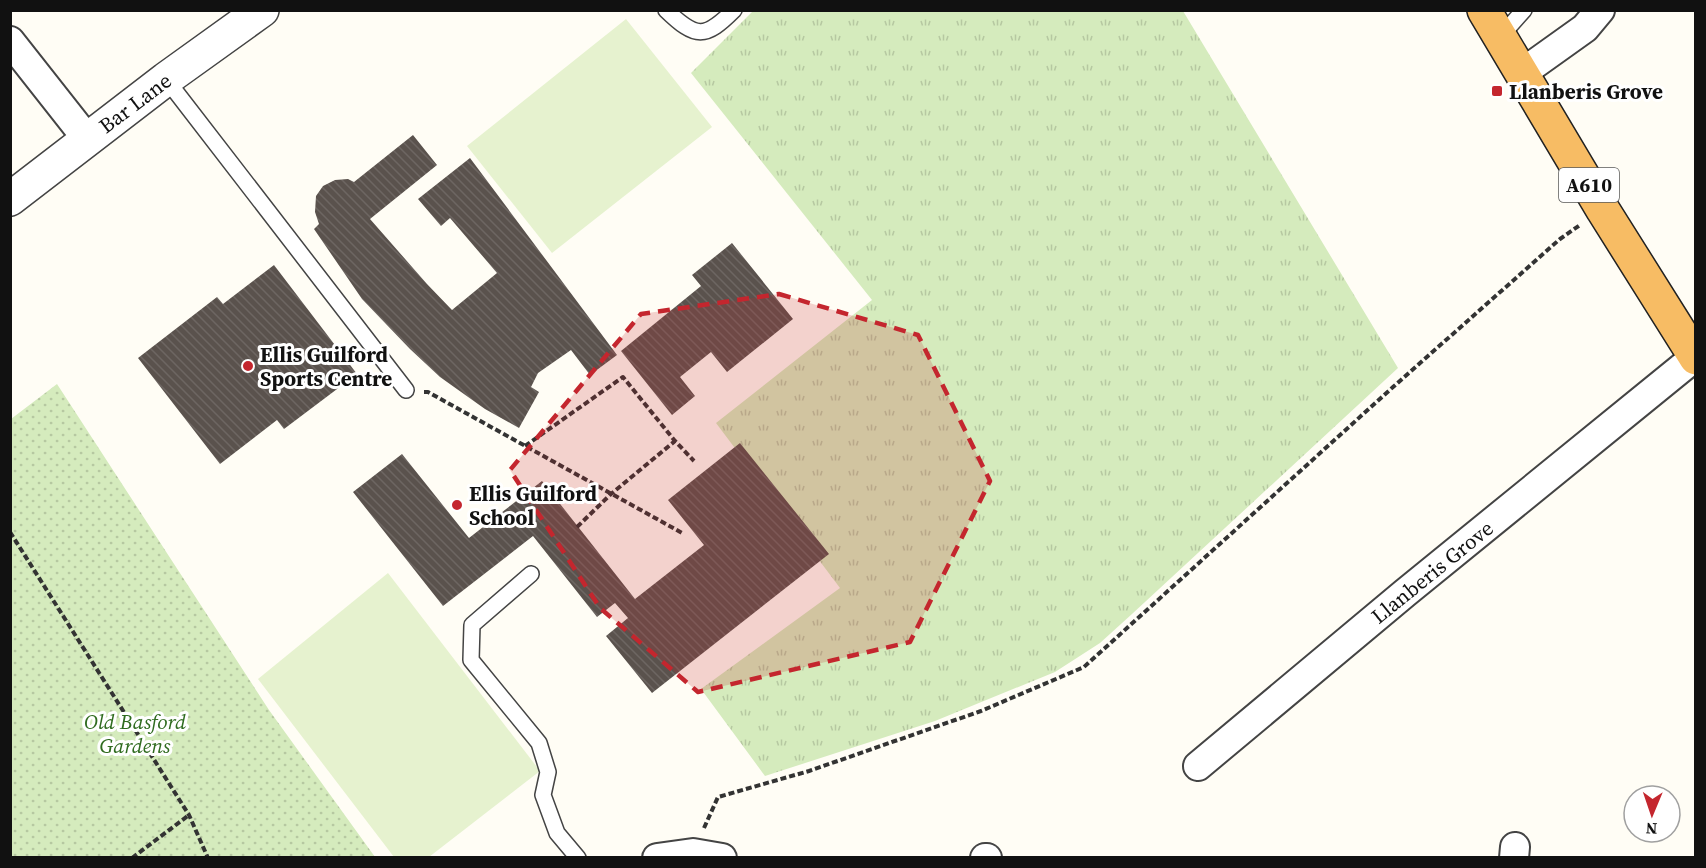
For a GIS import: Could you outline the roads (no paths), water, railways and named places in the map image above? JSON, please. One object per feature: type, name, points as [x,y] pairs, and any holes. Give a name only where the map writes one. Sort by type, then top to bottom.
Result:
[{"type":"highway","name":"A610","points":[[1492,24],[1695,358]]},
{"type":"street","name":"Bar Lane","points":[[10,199],[166,79],[262,10]]},
{"type":"street","points":[[1522,73],[1586,28],[1600,10]]},
{"type":"street","points":[[10,41],[88,140]]},
{"type":"street","name":"Llanberis Grove","points":[[1198,766],[1387,608],[1695,358]]},
{"type":"street","points":[[657,858],[693,853],[722,858]]},
{"type":"lane","points":[[666,10],[682,26],[697,33],[708,31],[719,25],[734,10]]},
{"type":"lane","points":[[1492,24],[1524,10]]},
{"type":"lane","points":[[166,79],[406,390]]},
{"type":"lane","points":[[531,574],[472,626],[471,660],[539,744],[548,772],[543,795],[557,833],[578,858]]},
{"type":"place","name":"Llanberis Grove","points":[[1497,91]]},
{"type":"place","name":"Ellis Guilford Sports Centre","points":[[248,366]]},
{"type":"place","name":"Ellis Guilford School","points":[[457,505]]},
{"type":"park label","name":"Old Basford Gardens","points":[[135,733]]}]
